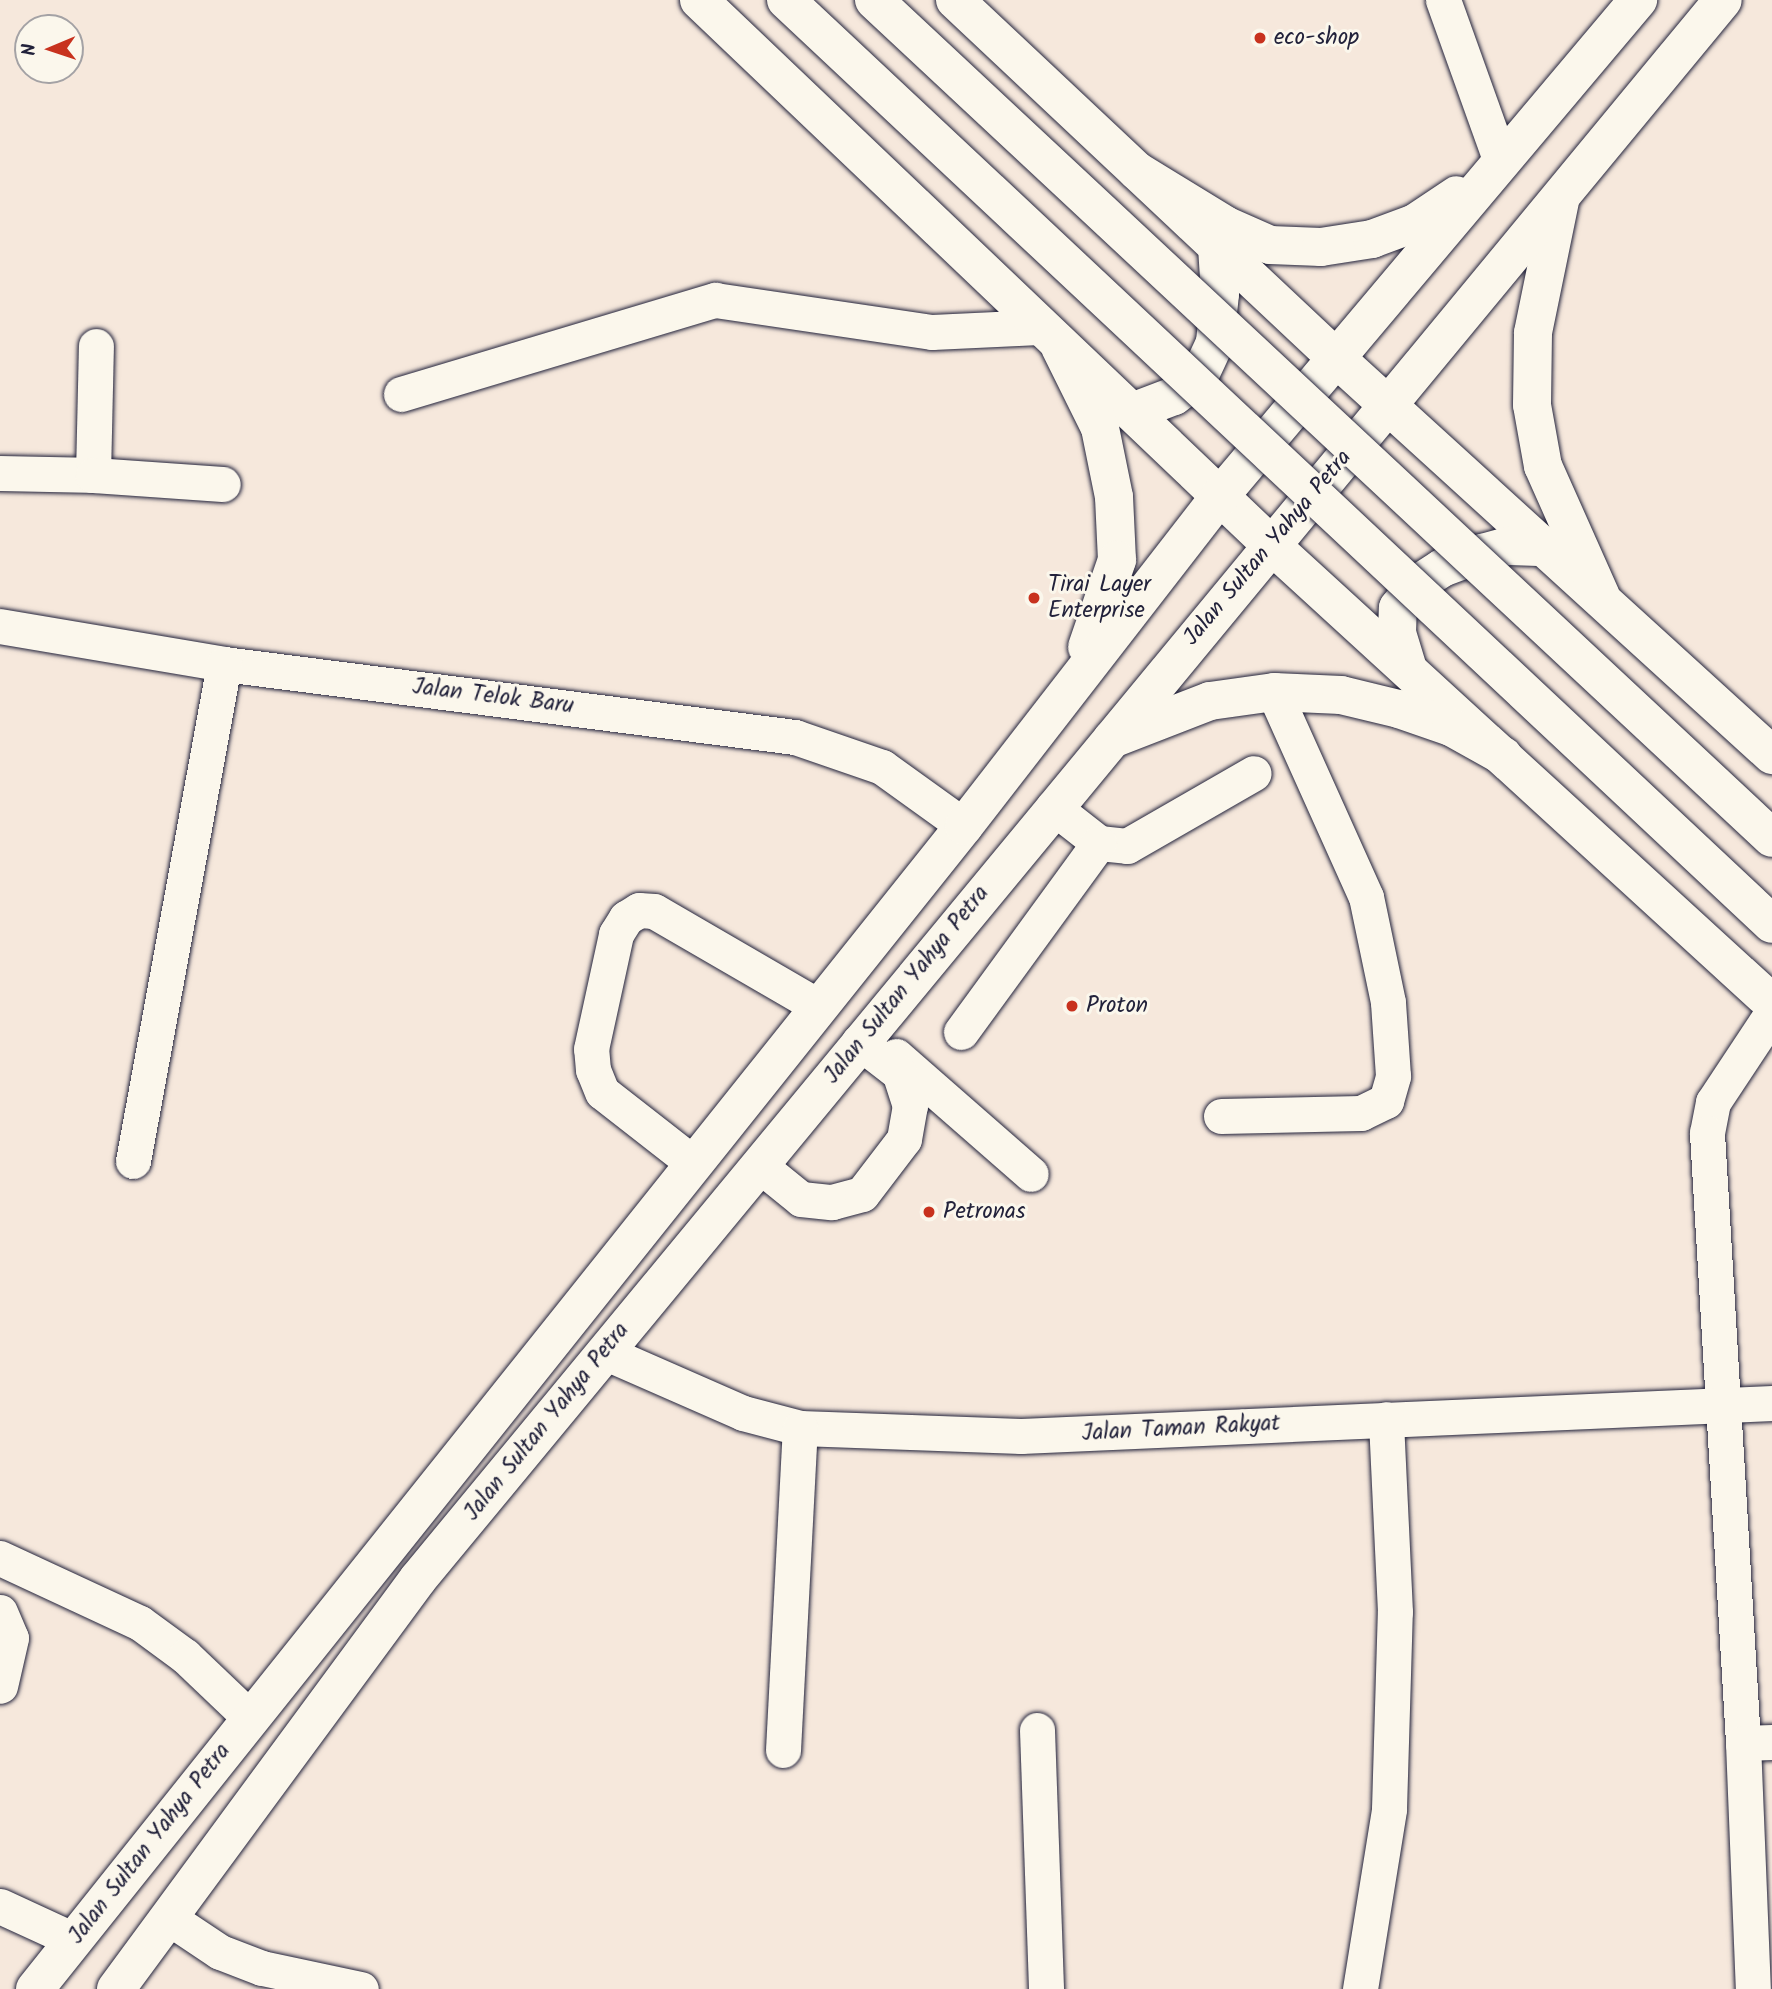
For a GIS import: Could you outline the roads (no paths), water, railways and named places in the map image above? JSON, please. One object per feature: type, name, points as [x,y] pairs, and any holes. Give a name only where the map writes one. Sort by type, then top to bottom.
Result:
[{"type":"main road","points":[[699,0],[1049,337],[1270,544],[1772,1003]]},
{"type":"main road","points":[[786,0],[1772,924]]},
{"type":"main road","points":[[874,0],[1772,838]]},
{"type":"main road","points":[[955,0],[1336,358],[1601,596],[1772,755]]},
{"type":"main road","name":"Jalan Sultan Yahya Petra","points":[[56,1970],[250,1718],[964,826],[1220,496],[1638,0]]},
{"type":"main road","name":"Jalan Sultan Yahya Petra","points":[[114,1984],[169,1918],[418,1579],[1108,740],[1723,0]]},
{"type":"main road","points":[[1138,171],[1225,225],[1270,245],[1321,247],[1372,239],[1415,223],[1501,162]]},
{"type":"main road","points":[[1561,196],[1533,333],[1532,405],[1543,466],[1601,596]]},
{"type":"main road","points":[[1132,412],[1174,396],[1199,377],[1215,342],[1220,295],[1217,246]]},
{"type":"main road","points":[[1049,337],[1100,428],[1114,497],[1117,560],[1101,615],[1067,693]]},
{"type":"main road","points":[[1408,669],[1397,633],[1398,608],[1416,585],[1443,568],[1482,553],[1509,546],[1546,547]]},
{"type":"main road","points":[[1108,740],[1210,701],[1274,692],[1341,695],[1399,709],[1451,727],[1503,756]]},
{"type":"street","points":[[1443,0],[1501,162]]},
{"type":"street","points":[[401,394],[715,300],[932,332],[1049,337]]},
{"type":"street","points":[[93,475],[96,346]]},
{"type":"street","points":[[0,473],[93,475],[223,484]]},
{"type":"street","name":"Jalan Telok Baru","points":[[0,626],[224,664],[795,737],[882,767],[964,826]]},
{"type":"street","points":[[133,1161],[224,664]]},
{"type":"street","points":[[1221,1116],[1361,1114],[1386,1101],[1393,1076],[1388,1002],[1366,897],[1274,692]]},
{"type":"street","points":[[1053,807],[1100,844],[1127,846],[1254,773]]},
{"type":"street","points":[[961,1031],[1100,844]]},
{"type":"street","points":[[693,1163],[602,1092],[593,1070],[591,1049],[615,934],[626,918],[639,910],[654,911],[818,1006]]},
{"type":"street","points":[[1753,1989],[1757,1742],[1723,1407],[1707,1133],[1713,1102],[1772,1013]]},
{"type":"street","points":[[759,1165],[801,1199],[832,1202],[862,1194],[904,1139],[910,1106],[899,1073],[864,1037]]},
{"type":"street","points":[[864,1037],[1031,1174]]},
{"type":"street","name":"Jalan Taman Rakyat","points":[[604,1352],[743,1413],[800,1428],[1021,1437],[1772,1403]]},
{"type":"street","points":[[1360,1989],[1389,1808],[1395,1612],[1386,1419]]},
{"type":"street","points":[[783,1750],[800,1428]]},
{"type":"street","points":[[0,1558],[139,1623],[185,1656],[250,1718]]},
{"type":"street","points":[[0,1612],[11,1638],[0,1685]]},
{"type":"street","points":[[1037,1730],[1046,1989]]},
{"type":"street","points":[[0,1906],[56,1970]]},
{"type":"street","points":[[169,1918],[220,1952],[262,1968],[361,1989]]},
{"type":"place","name":"eco-shop","points":[[1260,38]]},
{"type":"place","name":"Tirai Layer Enterprise","points":[[1034,598]]},
{"type":"place","name":"Proton","points":[[1072,1006]]},
{"type":"place","name":"Petronas","points":[[929,1212]]}]
